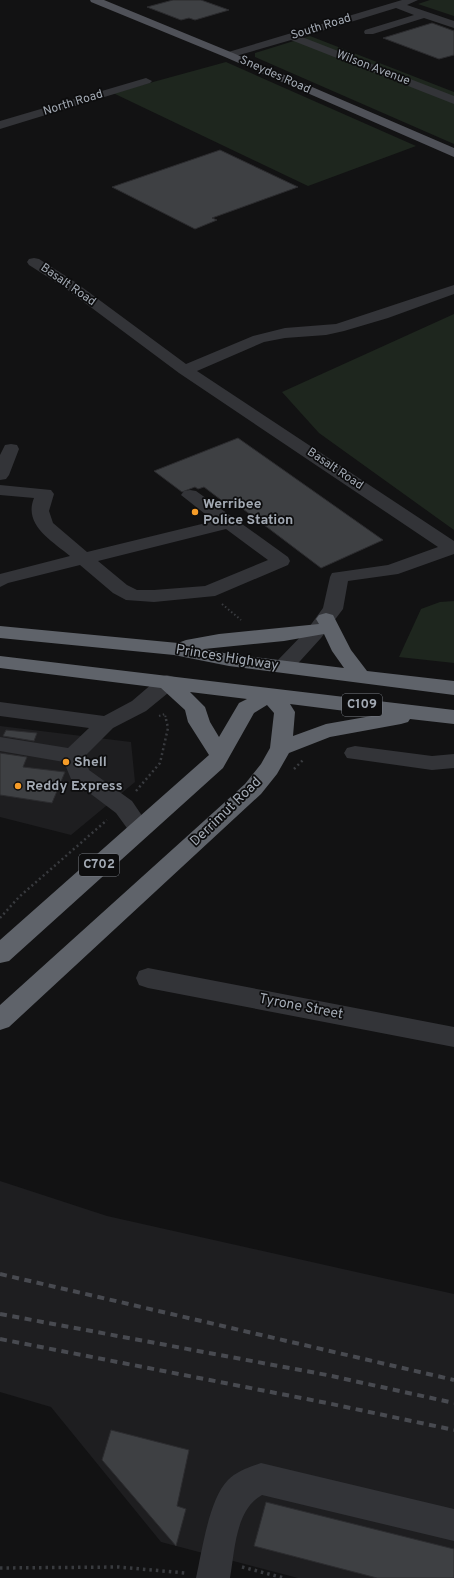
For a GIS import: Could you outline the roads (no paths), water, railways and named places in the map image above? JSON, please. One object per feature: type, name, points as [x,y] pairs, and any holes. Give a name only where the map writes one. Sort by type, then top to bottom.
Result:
[{"type":"highway","points":[[174,649],[200,643],[258,639],[322,624],[360,676]]},
{"type":"highway","name":"Princes Highway","points":[[0,632],[174,649],[229,660],[454,688]]},
{"type":"highway","name":"Princes Highway","points":[[0,662],[454,717]]},
{"type":"highway","points":[[270,694],[284,666]]},
{"type":"highway","points":[[167,682],[195,707],[199,722],[219,755]]},
{"type":"highway","name":"Derrimut Road","points":[[0,1020],[253,789],[269,769],[281,748],[285,712],[270,694]]},
{"type":"highway","name":"C702","points":[[0,954],[215,763],[246,708],[270,694]]},
{"type":"highway","points":[[281,748],[326,731],[426,713]]},
{"type":"main road","name":"Sneydes Road","points":[[95,0],[229,55],[454,153]]},
{"type":"street","name":"South Road","points":[[229,55],[413,0]]},
{"type":"street","points":[[396,5],[454,25]]},
{"type":"street","points":[[369,32],[424,15]]},
{"type":"street","name":"Wilson Avenue","points":[[291,36],[454,100]]},
{"type":"street","name":"North Road","points":[[0,126],[146,81]]},
{"type":"street","name":"Basalt Road","points":[[34,262],[70,285],[185,370],[452,548],[391,570],[339,577],[333,609],[322,624],[284,666]]},
{"type":"street","points":[[185,370],[251,341],[286,333],[313,333],[338,329],[454,289]]},
{"type":"street","points":[[0,475],[11,449]]},
{"type":"street","points":[[0,490],[45,494],[38,509],[40,518],[47,528],[120,589],[133,596],[208,592],[281,561],[190,495]]},
{"type":"street","points":[[0,581],[83,558],[229,523]]},
{"type":"street","points":[[73,756],[106,723],[120,717],[154,696],[167,682]]},
{"type":"street","points":[[0,709],[106,723]]},
{"type":"street","points":[[0,744],[73,756]]},
{"type":"street","points":[[355,753],[432,763],[454,761]]},
{"type":"street","points":[[73,756],[79,774],[124,807],[140,829]]},
{"type":"street","name":"Tyrone Street","points":[[148,978],[454,1037]]},
{"type":"street","points":[[214,1572],[228,1510],[233,1500],[247,1486],[261,1479],[454,1525]]},
{"type":"railway","points":[[0,1274],[454,1380]]},
{"type":"railway","points":[[0,1314],[327,1375],[454,1403]]},
{"type":"railway","points":[[0,1339],[327,1403],[454,1430]]},
{"type":"place","name":"Werribee Police Station","points":[[195,512]]},
{"type":"place","name":"Shell","points":[[66,762]]},
{"type":"place","name":"Reddy Express","points":[[18,786]]}]
